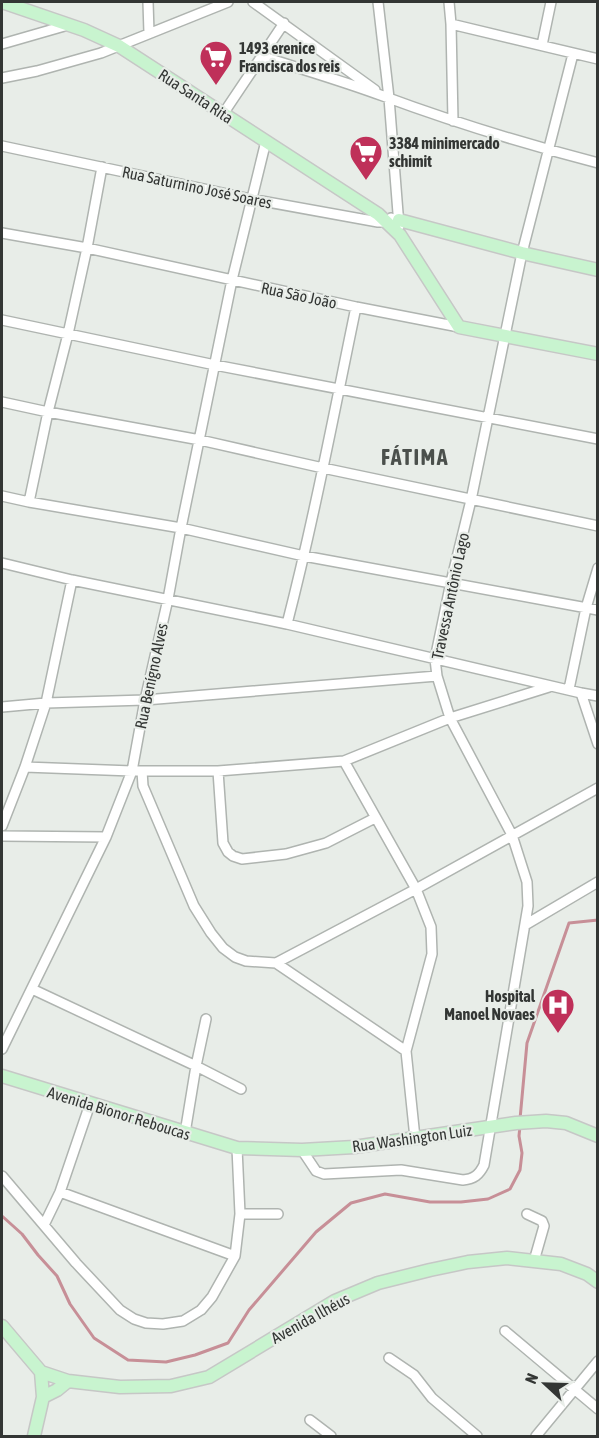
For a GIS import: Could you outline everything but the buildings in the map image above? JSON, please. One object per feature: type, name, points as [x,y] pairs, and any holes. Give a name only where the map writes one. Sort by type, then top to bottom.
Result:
[{"type":"main road","name":"Rua Santa Rita","points":[[2,2],[84,30],[119,46],[389,218],[459,327]]},
{"type":"main road","name":"Rua Saturnino José Soares","points":[[389,218],[597,270]]},
{"type":"main road","name":"Rua São João","points":[[459,327],[597,354]]},
{"type":"main road","name":"Avenida Bionor Reboucas","points":[[2,1076],[237,1148]]},
{"type":"main road","name":"Rua Washington Luiz","points":[[237,1148],[302,1150],[354,1147],[524,1122],[566,1123],[597,1136]]},
{"type":"main road","name":"Avenida Ilhéus","points":[[42,1378],[120,1387],[171,1386],[209,1377],[335,1301],[378,1284],[468,1262],[507,1258],[561,1264],[592,1275],[597,1282]]},
{"type":"main road","points":[[2,1326],[42,1378],[43,1397],[34,1437]]},
{"type":"main road","points":[[43,1397],[68,1381]]},
{"type":"street","points":[[148,2],[149,33]]},
{"type":"street","points":[[2,78],[101,53],[228,2]]},
{"type":"street","points":[[253,2],[386,97]]},
{"type":"street","points":[[378,2],[386,97],[389,218]]},
{"type":"street","points":[[449,2],[453,121]]},
{"type":"street","points":[[542,45],[551,2]]},
{"type":"street","points":[[223,114],[284,24]]},
{"type":"street","points":[[451,24],[597,59]]},
{"type":"street","points":[[2,44],[68,25]]},
{"type":"street","name":"Travessa Antônio Lago","points":[[302,1150],[319,1173],[401,1170],[469,1180],[477,1176],[484,1165],[528,906],[527,882],[512,835],[450,718],[437,676],[435,659],[506,337],[522,253],[573,54]]},
{"type":"street","points":[[261,56],[453,121],[597,163]]},
{"type":"street","name":"Rua Benígno Alves","points":[[2,1049],[137,771],[145,700],[168,599],[232,280],[266,141]]},
{"type":"street","name":"Rua Saturnino José Soares","points":[[2,146],[251,199],[378,222],[389,218]]},
{"type":"street","points":[[29,502],[87,248],[102,167]]},
{"type":"street","name":"Rua São João","points":[[2,233],[87,248],[356,307],[459,327]]},
{"type":"street","points":[[287,624],[304,556],[356,307]]},
{"type":"street","points":[[2,320],[215,365],[597,439]]},
{"type":"street","points":[[2,402],[200,440],[597,526]]},
{"type":"street","points":[[2,496],[181,528],[304,556],[597,610]]},
{"type":"street","points":[[2,563],[72,580],[287,624],[597,696]]},
{"type":"street","points":[[568,689],[597,568]]},
{"type":"street","points":[[2,826],[25,768],[46,703],[72,580]]},
{"type":"street","points":[[2,707],[46,703],[145,700],[437,676]]},
{"type":"street","points":[[25,768],[218,771],[344,761],[450,718],[550,686]]},
{"type":"street","points":[[581,693],[597,744]]},
{"type":"street","points":[[344,761],[416,889],[431,927],[432,954],[406,1051],[415,1138]]},
{"type":"street","points":[[137,771],[194,906],[223,948],[235,957],[246,961],[276,963],[406,1051]]},
{"type":"street","points":[[218,771],[224,843],[228,852],[242,859],[308,849],[326,843],[375,818]]},
{"type":"street","points":[[276,963],[416,889],[597,788]]},
{"type":"street","points":[[2,836],[106,837]]},
{"type":"street","points":[[525,925],[597,882]]},
{"type":"street","points":[[32,989],[241,1089]]},
{"type":"street","points":[[185,1133],[206,1019]]},
{"type":"street","points":[[44,1225],[60,1192],[90,1104]]},
{"type":"street","points":[[2,1176],[76,1263],[120,1310],[146,1323],[183,1322],[201,1310],[212,1297],[235,1256],[240,1214],[237,1148]]},
{"type":"street","points":[[60,1192],[235,1256]]},
{"type":"street","points":[[240,1214],[278,1214]]},
{"type":"street","points":[[527,1214],[542,1221],[544,1226],[534,1261]]},
{"type":"street","points":[[505,1331],[597,1409]]},
{"type":"street","points":[[389,1358],[414,1376],[432,1398],[477,1437]]},
{"type":"street","points":[[536,1437],[597,1361]]},
{"type":"street","points":[[310,1420],[331,1437]]},
{"type":"waterway","points":[[520,1119],[527,1043],[569,923],[598,920]]},
{"type":"waterway","points":[[2,1216],[22,1234],[57,1276],[70,1304],[94,1338],[128,1360],[166,1362],[195,1355],[228,1343],[249,1310],[316,1232],[351,1203],[385,1194],[430,1202],[461,1202],[488,1199],[510,1189],[520,1170],[522,1153],[520,1126]]},
{"type":"place","name":"1493 erenice Francisca dos reis","points":[[216,86]]},
{"type":"place","name":"3384 minimercado schimit","points":[[366,181]]},
{"type":"place","name":"Hospital Manoel Novaes","points":[[558,1034]]},
{"type":"district","name":"FÁTIMA","points":[[415,457]]}]
